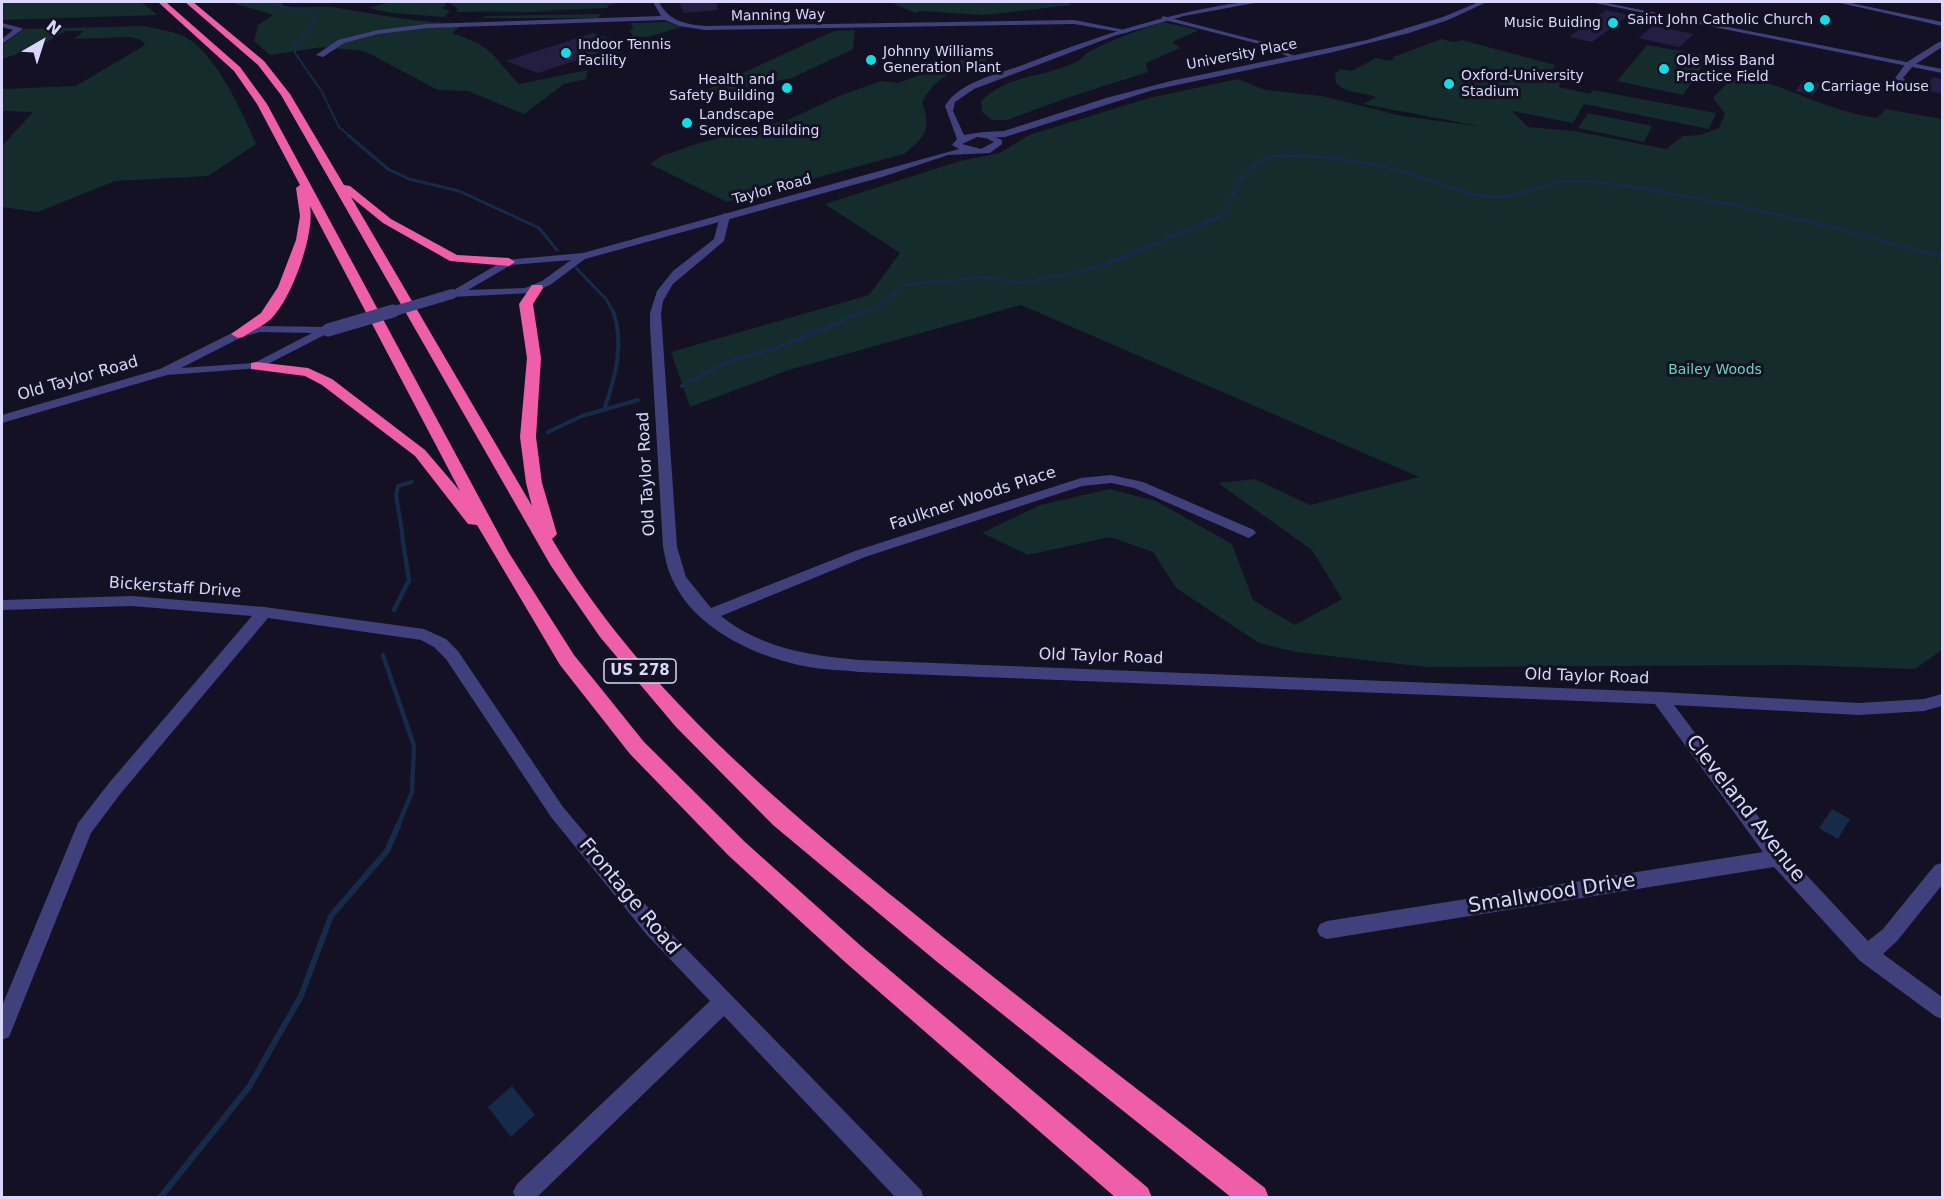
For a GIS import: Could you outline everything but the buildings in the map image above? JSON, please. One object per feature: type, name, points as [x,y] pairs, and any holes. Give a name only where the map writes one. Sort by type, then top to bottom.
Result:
[{"type":"highway","name":"US 278","points":[[162,2],[237,69],[262,104],[501,554],[567,660],[637,748],[737,849],[853,954],[1138,1197]]},
{"type":"highway","name":"US 278","points":[[189,2],[261,63],[285,94],[557,562],[607,632],[683,721],[781,818],[944,953],[1256,1197]]},
{"type":"highway","points":[[334,177],[387,221],[440,252],[454,258],[509,262]]},
{"type":"highway","points":[[238,334],[266,316],[284,287],[302,240],[305,224],[301,178]]},
{"type":"highway","points":[[537,288],[526,304],[534,358],[528,437],[534,483],[557,562]]},
{"type":"highway","points":[[256,366],[292,369],[318,376],[411,446],[420,453],[501,554]]},
{"type":"street","points":[[656,2],[662,15]]},
{"type":"street","points":[[968,150],[948,110],[958,95],[993,79],[1164,18],[1218,5],[1257,2]]},
{"type":"street","name":"University Place","points":[[960,138],[973,135],[1005,134],[1170,83],[1298,59],[1405,33],[1484,2]]},
{"type":"street","points":[[1593,2],[1942,71]]},
{"type":"street","points":[[1839,2],[1942,24]]},
{"type":"street","name":"Manning Way","points":[[320,54],[336,44],[375,34],[445,24],[632,19],[662,15],[692,26],[724,28],[1074,22],[1126,31]]},
{"type":"street","points":[[1164,18],[1261,43],[1298,59]]},
{"type":"street","points":[[2,26],[19,29],[2,42]]},
{"type":"street","points":[[1910,88],[1899,78],[1910,64],[1942,44]]},
{"type":"street","points":[[984,135],[999,142],[1005,134]]},
{"type":"street","points":[[947,153],[960,138]]},
{"type":"street","name":"Taylor Road","points":[[583,256],[879,175],[947,153],[987,150],[996,147],[999,142]]},
{"type":"street","name":"Old Taylor Road","points":[[725,216],[719,241],[678,272],[666,285],[653,315],[658,340],[670,547],[678,577],[693,600],[734,633],[765,648],[806,661],[859,666],[1660,698],[1859,709],[1924,705],[1942,699]]},
{"type":"street","name":"Old Taylor Road","points":[[164,372],[256,366],[328,330],[452,294],[486,277],[490,272],[509,262],[583,256]]},
{"type":"street","name":"Old Taylor Road","points":[[452,294],[517,292],[537,288],[583,256]]},
{"type":"street","points":[[535,260],[544,261],[555,268],[552,278]]},
{"type":"street","points":[[486,277],[487,286],[497,291]]},
{"type":"street","name":"Old Taylor Road","points":[[2,419],[164,372],[238,334],[260,329],[328,330]]},
{"type":"street","points":[[279,331],[290,338],[287,349]]},
{"type":"street","points":[[219,343],[208,356],[210,362],[225,369]]},
{"type":"street","name":"Faulkner Woods Place","points":[[709,615],[860,554],[1081,482],[1111,479],[1138,485],[1249,533]]},
{"type":"street","name":"Bickerstaff Drive","points":[[2,605],[132,601],[264,612],[346,625]]},
{"type":"street","points":[[2,1030],[84,829],[115,788],[264,612]]},
{"type":"street","name":"Frontage Road","points":[[346,625],[424,635],[440,643],[452,655],[557,812],[654,929],[723,1003],[913,1197]]},
{"type":"street","name":"Cleveland Avenue","points":[[1660,698],[1778,858],[1867,954],[1942,1009]]},
{"type":"street","name":"Smallwood Drive","points":[[1327,930],[1778,858]]},
{"type":"street","points":[[1867,954],[1890,935],[1942,871]]},
{"type":"street","points":[[525,1192],[723,1003]]},
{"type":"green space","points":[[2,2],[141,2],[158,15],[2,20]]},
{"type":"green space","points":[[230,2],[283,2],[283,6],[332,7],[417,20],[464,24],[452,33],[477,43],[491,52],[519,84],[588,70],[586,79],[564,84],[524,114],[468,91],[438,90],[364,51],[322,47],[270,55],[254,41],[258,25],[273,15]]},
{"type":"green space","points":[[391,2],[444,2],[447,6],[442,8],[450,11],[444,17],[391,13],[369,8]]},
{"type":"green space","points":[[448,2],[623,2],[609,5],[607,8],[536,11],[585,11],[472,13],[523,11],[456,12],[458,9]]},
{"type":"green space","points":[[890,2],[1073,2],[1068,3],[1072,5],[984,15],[921,11],[915,13]]},
{"type":"green space","points":[[601,14],[598,18],[483,18],[486,16]]},
{"type":"green space","points":[[666,22],[682,27],[647,37],[630,37],[633,34],[629,32],[633,28],[631,23]]},
{"type":"green space","points":[[1162,22],[1199,30],[1172,42],[1180,48],[1146,63],[1148,72],[1007,120],[992,120],[982,112],[981,101],[1003,86],[1074,63],[1106,43]]},
{"type":"green space","points":[[144,26],[185,37],[207,56],[227,84],[256,144],[208,176],[115,181],[38,212],[2,207],[2,146],[33,112],[2,111],[2,89],[76,86],[145,45],[142,40],[129,37],[74,39],[84,31],[66,31],[47,42],[33,44],[17,54],[2,59],[2,45],[24,29]]},
{"type":"green space","points":[[855,30],[853,49],[792,78],[700,96],[695,95],[834,31]]},
{"type":"green space","name":"Bailey Woods","points":[[1441,39],[1453,42],[1462,40],[1555,65],[1552,71],[1561,77],[1559,87],[1590,94],[1593,90],[1716,113],[1709,129],[1584,104],[1573,123],[1512,111],[1528,127],[1575,131],[1666,149],[1683,136],[1701,135],[1719,128],[1725,114],[1713,98],[1735,75],[1770,84],[1858,114],[1877,118],[1886,109],[1942,119],[1942,650],[1915,669],[1794,665],[1426,667],[1296,652],[1259,643],[1176,588],[1153,552],[1110,537],[1028,555],[982,533],[1040,505],[1110,489],[1156,501],[1232,544],[1253,600],[1295,625],[1342,599],[1312,550],[1218,483],[1255,479],[1310,505],[1419,477],[1021,305],[789,370],[690,407],[671,352],[869,295],[900,253],[825,204],[960,161],[1000,153],[1029,135],[1149,98],[1238,79],[1265,90],[1322,96],[1402,116],[1484,127],[1363,104],[1376,97],[1350,91],[1336,83],[1335,74],[1340,69],[1352,71],[1376,58],[1390,61],[1394,59],[1391,58]]},
{"type":"green space","name":"Ole Miss Band Practice Field","points":[[1647,45],[1709,56],[1683,95],[1617,81]]},
{"type":"green space","points":[[990,50],[985,63],[956,71],[934,85],[922,102],[926,120],[925,132],[917,143],[904,154],[727,202],[650,164],[662,156],[696,144],[790,119],[839,96],[881,81],[898,83]]},
{"type":"green space","points":[[1588,113],[1652,126],[1644,142],[1578,128]]},
{"type":"water","points":[[1832,809],[1850,819],[1838,839],[1819,828]]},
{"type":"water","points":[[512,1086],[535,1115],[511,1137],[488,1107]]},
{"type":"waterway","points":[[259,2],[306,11],[316,17],[310,29],[295,43],[295,53],[322,92],[339,127],[351,137]]},
{"type":"waterway","points":[[349,136],[388,169],[409,179],[459,191],[539,228],[557,250]]},
{"type":"waterway","points":[[862,313],[878,306],[904,285],[984,277],[1024,283],[1099,267],[1226,214],[1236,189],[1253,166],[1268,158],[1280,156],[1314,156],[1370,164],[1398,170],[1461,191],[1486,196],[1508,196],[1553,183],[1569,181],[1621,185],[1775,214],[1942,257]]},
{"type":"waterway","points":[[576,268],[606,299],[613,312]]},
{"type":"waterway","points":[[682,386],[729,361],[774,349],[866,311]]},
{"type":"waterway","points":[[604,410],[617,361],[618,336],[613,312]]},
{"type":"waterway","points":[[604,410],[638,400]]},
{"type":"waterway","points":[[548,432],[582,416],[604,410]]},
{"type":"waterway","points":[[403,538],[396,495],[398,486],[412,482]]},
{"type":"waterway","points":[[394,610],[409,580],[402,536]]},
{"type":"waterway","points":[[383,655],[414,746],[412,792],[397,828]]},
{"type":"waterway","points":[[160,1198],[249,1087],[301,996],[331,916],[387,851],[398,826]]},
{"type":"place","name":"Saint John Catholic Church","points":[[1825,20]]},
{"type":"place","name":"Music Buiding","points":[[1613,23]]},
{"type":"place","name":"Indoor Tennis Facility","points":[[566,53]]},
{"type":"place","name":"Johnny Williams Generation Plant","points":[[871,60]]},
{"type":"place","name":"Ole Miss Band Practice Field","points":[[1664,69]]},
{"type":"place","name":"Oxford-University Stadium","points":[[1449,84]]},
{"type":"place","name":"Carriage House","points":[[1809,87]]},
{"type":"place","name":"Health and Safety Building","points":[[787,88]]},
{"type":"place","name":"Landscape Services Building","points":[[687,123]]}]
